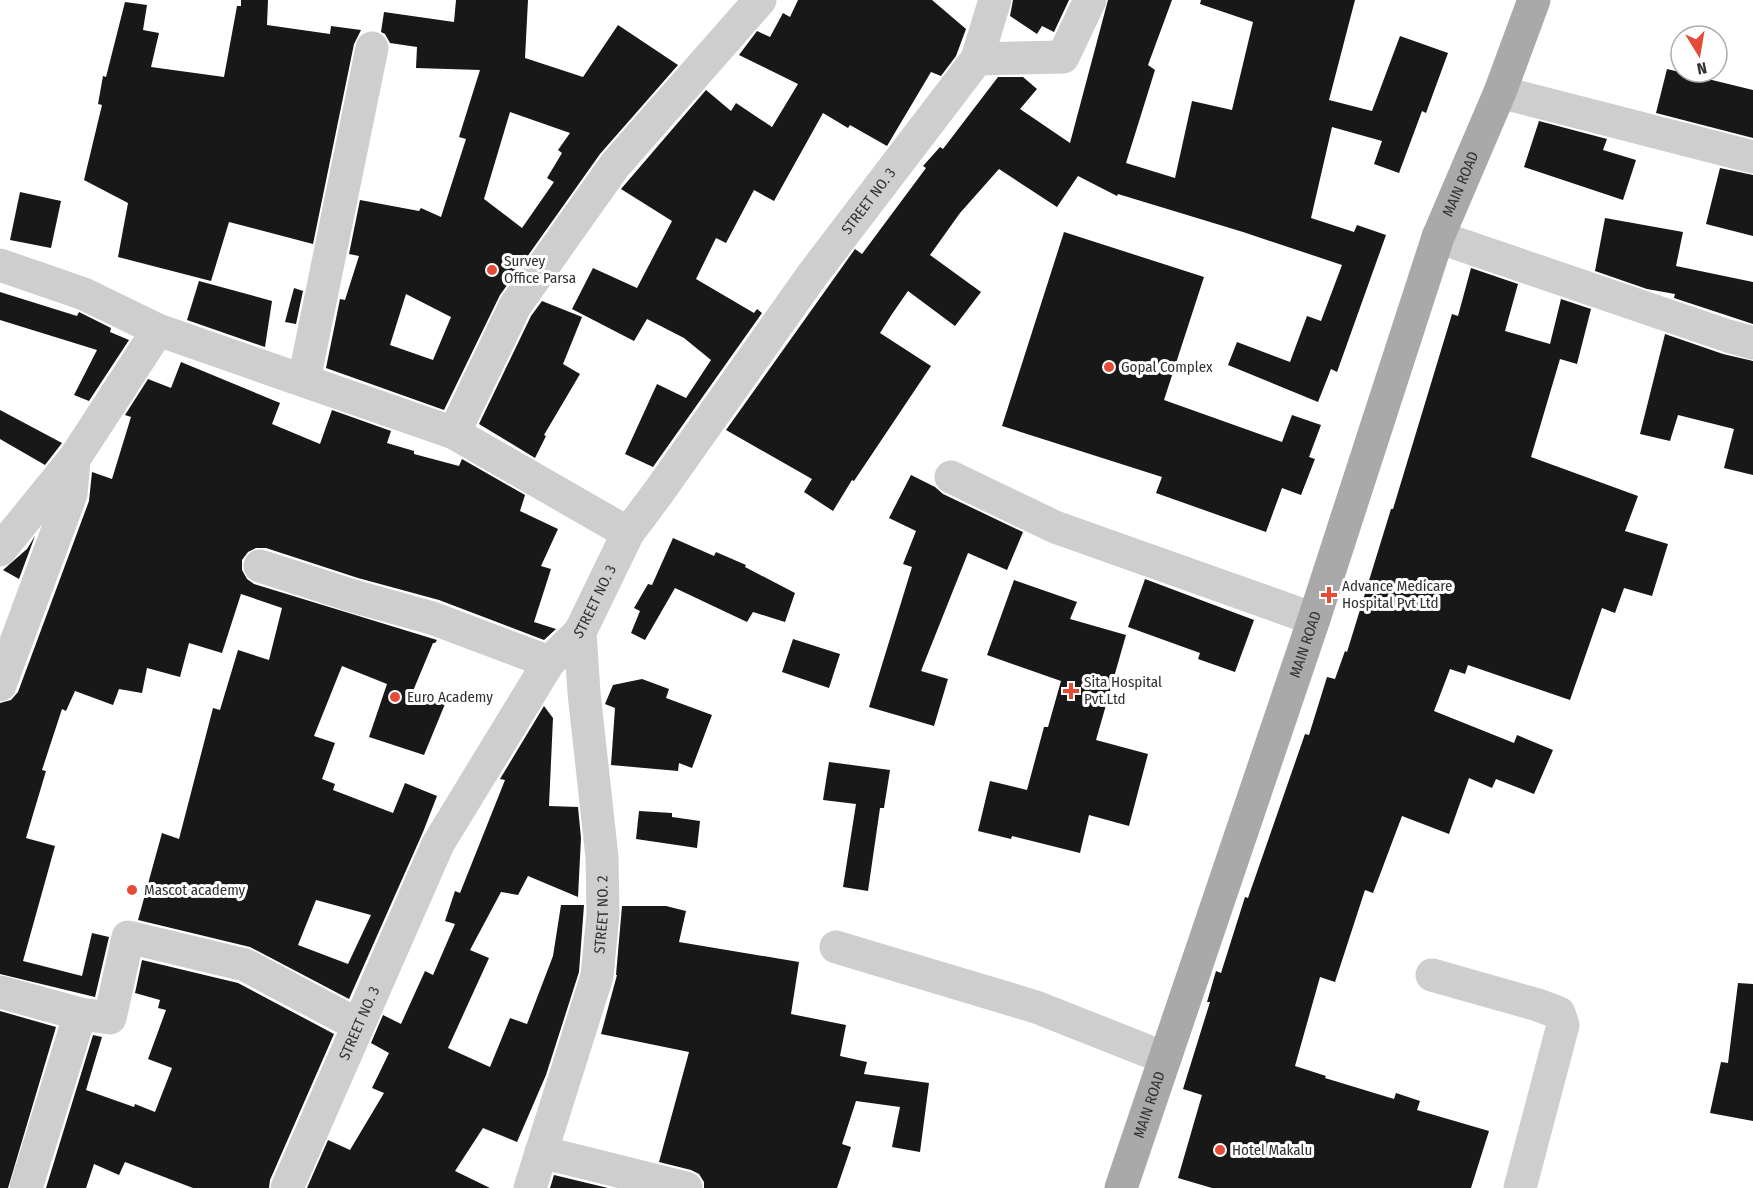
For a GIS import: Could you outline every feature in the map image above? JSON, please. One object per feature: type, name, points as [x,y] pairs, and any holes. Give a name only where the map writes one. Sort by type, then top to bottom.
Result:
[{"type":"main road","name":"MAIN ROAD","points":[[1122,1188],[1314,619],[1438,237],[1500,92],[1534,0]]},
{"type":"street","points":[[454,434],[515,306],[615,165],[760,0]]},
{"type":"street","name":"STREET NO. 3","points":[[287,1188],[438,844],[549,662],[580,632],[628,533],[813,274],[977,59],[995,0]]},
{"type":"street","points":[[977,59],[1063,57],[1090,0]]},
{"type":"street","points":[[304,380],[372,48]]},
{"type":"street","points":[[1500,92],[1753,157]]},
{"type":"street","points":[[1438,237],[1753,343]]},
{"type":"street","points":[[0,265],[84,294],[158,330],[454,434],[628,533]]},
{"type":"street","points":[[0,550],[74,459],[158,330]]},
{"type":"street","points":[[0,686],[71,494],[74,459]]},
{"type":"street","points":[[951,477],[1055,527],[1314,619]]},
{"type":"street","points":[[260,566],[353,596],[432,618],[549,662]]},
{"type":"street","name":"STREET NO. 2","points":[[530,1188],[597,976],[603,914],[602,857],[584,693],[580,632]]},
{"type":"street","points":[[0,992],[80,1014],[110,1018],[128,937],[245,965],[358,1025]]},
{"type":"street","points":[[836,947],[1036,1007],[1165,1058]]},
{"type":"street","points":[[1432,975],[1559,1013],[1563,1025],[1520,1188]]},
{"type":"street","points":[[26,1188],[80,1014]]},
{"type":"street","points":[[541,1152],[686,1188]]},
{"type":"building","points":[[241,0],[268,0],[267,25],[330,34],[331,26],[361,30],[354,44],[313,244],[229,222],[211,281],[118,257],[128,203],[84,180],[102,105],[98,104],[103,76],[106,77],[125,2],[147,5],[143,30],[159,33],[151,67],[224,77],[237,6],[241,6]]},
{"type":"building","points":[[456,0],[528,0],[525,58],[583,77],[618,25],[678,65],[600,154],[500,295],[444,410],[326,368],[340,299],[345,300],[359,256],[349,254],[360,200],[419,211],[421,208],[441,217],[466,139],[459,137],[480,70],[416,68],[417,47],[390,43],[385,34],[381,32],[384,12],[454,22]],"holes":[[[510,112],[570,133],[558,150],[562,153],[547,178],[554,182],[522,228],[484,199]],[[406,294],[451,317],[433,360],[390,345]]]},
{"type":"building","points":[[798,0],[932,0],[966,29],[956,56],[941,76],[931,72],[887,146],[850,125],[848,128],[823,113],[774,201],[754,190],[726,243],[716,238],[696,279],[754,313],[757,309],[762,313],[653,467],[625,454],[657,384],[686,398],[711,360],[684,338],[647,319],[634,341],[572,309],[593,268],[637,288],[672,221],[621,189],[706,90],[731,111],[736,103],[772,127],[798,84],[739,55],[757,31],[770,37],[783,13],[790,17]]},
{"type":"building","points":[[1013,0],[1069,0],[1054,32],[1042,26],[1037,34],[1010,16]]},
{"type":"building","points":[[1108,0],[1172,0],[1148,65],[1155,70],[1126,163],[1175,178],[1192,101],[1232,110],[1253,22],[1200,4],[1201,0],[1355,0],[1329,100],[1372,111],[1400,36],[1448,53],[1426,113],[1422,111],[1399,173],[1374,164],[1382,141],[1332,127],[1311,218],[1354,232],[1357,225],[1386,235],[1337,372],[1331,369],[1318,402],[1228,365],[1237,342],[1290,362],[1307,316],[1321,321],[1342,265],[1243,232],[1118,194],[1117,196],[1078,176],[1057,207],[999,169],[960,213],[930,255],[981,292],[955,326],[908,291],[892,314],[880,333],[931,366],[833,511],[804,492],[812,479],[726,430],[855,249],[862,254],[926,168],[923,166],[940,147],[943,149],[998,77],[1023,77],[1037,89],[1020,109],[1070,143]]},
{"type":"building","points":[[1667,69],[1669,69],[1669,84],[1728,84],[1753,90],[1753,138],[1656,113]]},
{"type":"building","points":[[1539,121],[1607,139],[1603,150],[1636,160],[1623,200],[1524,167]]},
{"type":"building","points":[[1720,168],[1753,175],[1753,236],[1706,224]]},
{"type":"building","points":[[20,192],[61,201],[51,248],[10,240]]},
{"type":"building","points":[[1605,218],[1683,232],[1676,266],[1753,282],[1753,324],[1674,298],[1675,294],[1647,289],[1595,271]]},
{"type":"building","points":[[1064,232],[1204,277],[1164,400],[1282,442],[1292,415],[1321,425],[1309,457],[1315,459],[1301,495],[1282,488],[1266,532],[1156,493],[1162,477],[1002,426]]},
{"type":"building","points":[[1471,268],[1518,284],[1505,331],[1550,344],[1561,299],[1591,309],[1577,364],[1560,359],[1531,457],[1638,496],[1625,531],[1668,544],[1652,596],[1624,588],[1615,613],[1602,608],[1570,700],[1468,665],[1465,674],[1450,669],[1434,711],[1514,743],[1517,735],[1553,750],[1534,794],[1496,779],[1492,788],[1469,778],[1449,834],[1402,816],[1373,893],[1365,890],[1335,982],[1320,977],[1295,1066],[1326,1076],[1325,1078],[1394,1099],[1396,1093],[1420,1101],[1417,1110],[1489,1131],[1471,1188],[1212,1188],[1178,1178],[1202,1095],[1183,1089],[1210,1002],[1207,1002],[1216,971],[1221,973],[1245,897],[1248,898],[1305,734],[1309,735],[1327,677],[1335,679],[1345,651],[1347,652],[1452,314],[1458,316]]},
{"type":"building","points":[[199,281],[272,301],[265,347],[187,320]]},
{"type":"building","points":[[294,288],[303,291],[296,324],[285,322]]},
{"type":"building","points":[[0,292],[77,316],[79,312],[111,328],[110,332],[129,340],[89,401],[74,395],[97,350],[0,320]]},
{"type":"building","points":[[542,301],[582,317],[563,364],[580,374],[544,435],[546,436],[535,458],[479,424],[531,316]]},
{"type":"building","points":[[1665,334],[1723,354],[1753,361],[1753,475],[1724,468],[1734,429],[1678,415],[1670,441],[1640,434]]},
{"type":"building","points":[[181,362],[280,403],[272,424],[320,444],[332,410],[391,431],[387,443],[414,451],[414,454],[459,466],[462,459],[525,495],[520,511],[558,529],[541,566],[551,569],[534,622],[556,629],[544,640],[439,600],[358,578],[266,548],[256,548],[248,552],[242,560],[242,570],[247,579],[254,584],[437,640],[433,643],[413,691],[445,704],[424,755],[369,737],[387,684],[342,666],[314,736],[335,743],[322,779],[335,784],[333,790],[393,813],[405,783],[437,796],[349,999],[250,947],[138,920],[162,833],[179,839],[213,708],[220,710],[238,650],[269,660],[282,608],[241,594],[222,653],[189,643],[180,677],[147,668],[142,693],[119,689],[113,705],[75,691],[66,711],[62,709],[42,770],[46,771],[26,838],[55,846],[23,961],[82,976],[92,933],[109,937],[95,997],[0,974],[0,703],[11,700],[18,692],[89,501],[92,472],[112,479],[131,417],[125,415],[148,379],[171,388]],"holes":[[[316,900],[371,915],[348,964],[298,945]]]},
{"type":"building","points":[[0,410],[62,443],[45,465],[0,439]]},
{"type":"building","points":[[911,475],[935,487],[943,494],[1023,532],[1007,570],[968,553],[921,671],[948,679],[934,726],[869,707],[912,567],[903,564],[916,531],[889,518]]},
{"type":"building","points":[[35,536],[19,579],[3,570],[27,549]]},
{"type":"building","points":[[673,538],[714,556],[716,552],[746,565],[745,567],[795,593],[785,622],[753,612],[747,622],[675,588],[645,640],[631,633],[640,611],[634,608],[648,584],[652,585]]},
{"type":"building","points":[[1145,579],[1254,620],[1235,672],[1198,659],[1200,653],[1128,627]]},
{"type":"building","points":[[1014,580],[1077,602],[1070,619],[1126,635],[1096,740],[1148,754],[1129,826],[1089,815],[1080,853],[1012,836],[1011,839],[978,831],[990,781],[1027,790],[1044,727],[1048,727],[1061,681],[987,655]]},
{"type":"building","points":[[793,639],[840,654],[829,688],[782,672]]},
{"type":"building","points":[[642,679],[669,689],[666,698],[712,715],[692,768],[679,763],[678,771],[611,765],[615,708],[605,704],[613,685]]},
{"type":"building","points":[[544,706],[553,718],[549,806],[578,807],[581,838],[578,897],[528,876],[518,895],[501,892],[470,950],[489,958],[448,1048],[490,1067],[510,1018],[527,1024],[553,956],[561,905],[584,905],[579,972],[546,1075],[517,1142],[483,1128],[455,1171],[490,1188],[307,1188],[328,1140],[350,1150],[384,1093],[372,1088],[389,1053],[371,1043],[383,1015],[401,1024],[425,971],[433,975],[455,924],[445,921],[455,891],[460,893],[505,780],[500,779]]},
{"type":"building","points":[[829,762],[890,770],[884,808],[880,808],[868,891],[843,887],[856,804],[823,800]]},
{"type":"building","points":[[639,811],[672,813],[672,817],[700,821],[697,848],[636,839]]},
{"type":"building","points":[[622,906],[666,906],[686,911],[679,942],[799,962],[791,1014],[846,1025],[840,1056],[867,1062],[864,1074],[929,1083],[920,1152],[892,1147],[900,1107],[856,1101],[842,1144],[851,1147],[837,1188],[704,1188],[704,1182],[699,1174],[659,1162],[689,1052],[601,1034],[617,975]]},
{"type":"building","points":[[142,960],[238,983],[334,1034],[270,1180],[269,1188],[193,1188],[125,1162],[119,1175],[94,1164],[86,1188],[46,1188],[93,1035],[102,1037],[86,1090],[155,1112],[172,1068],[148,1059],[166,1010],[158,1008],[160,1000],[135,993]]},
{"type":"building","points":[[1738,983],[1753,984],[1753,1121],[1710,1113],[1721,1062],[1728,1063]]},
{"type":"building","points":[[0,1011],[56,1027],[8,1188],[0,1188]]},
{"type":"building","points":[[554,1175],[608,1188],[550,1188]]},
{"type":"place","name":"Survey Office Parsa","points":[[492,270]]},
{"type":"place","name":"Gopal Complex","points":[[1109,367]]},
{"type":"place","name":"Advance Medicare Hospital Pvt Ltd","points":[[1329,595]]},
{"type":"place","name":"Sita Hospital Pvt.Ltd","points":[[1071,691]]},
{"type":"place","name":"Euro Academy","points":[[395,697]]},
{"type":"place","name":"Mascot academy","points":[[132,890]]},
{"type":"place","name":"Hotel Makalu","points":[[1220,1150]]}]
